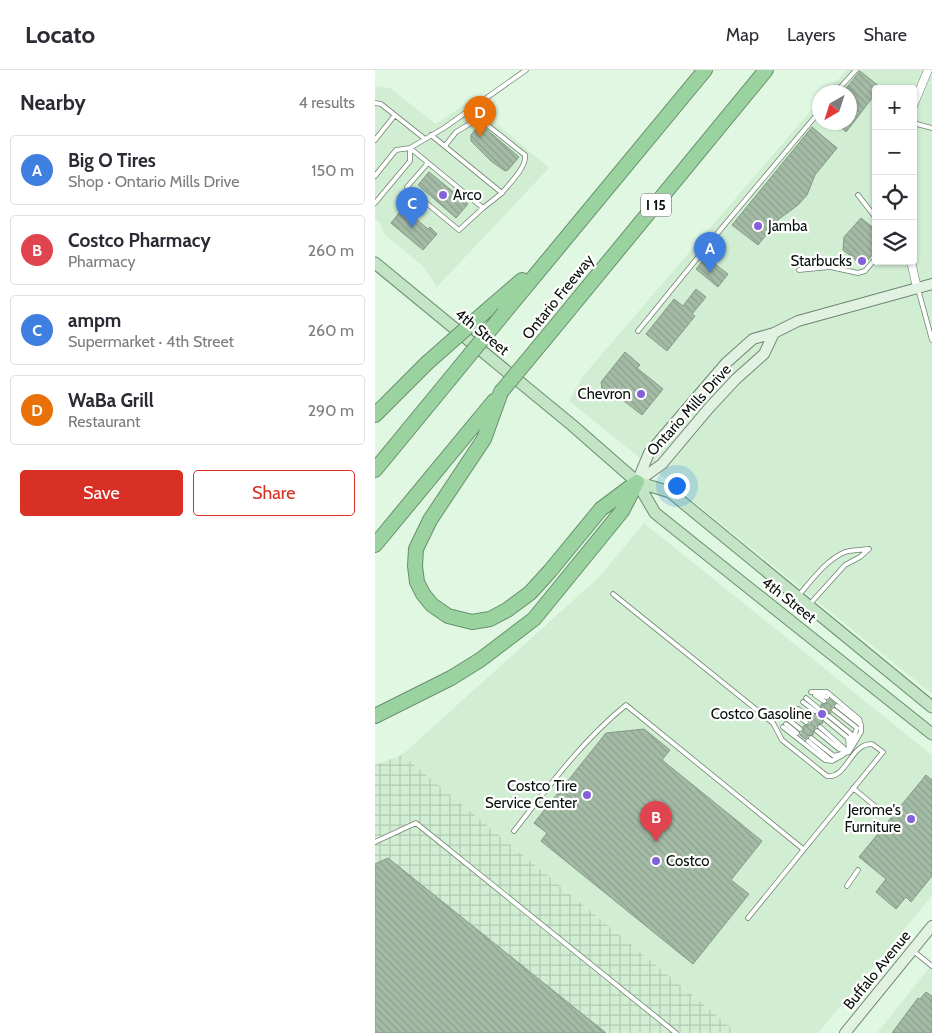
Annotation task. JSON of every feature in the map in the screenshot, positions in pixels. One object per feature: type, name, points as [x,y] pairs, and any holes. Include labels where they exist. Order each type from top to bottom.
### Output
[{"type":"highway","name":"Ontario Freeway","points":[[375,470],[705,70]]},
{"type":"highway","name":"Ontario Freeway","points":[[375,545],[488,415],[501,392],[766,70]]},
{"type":"highway","points":[[375,415],[427,363],[553,253]]},
{"type":"highway","points":[[488,415],[484,439],[430,520],[416,549],[415,566],[417,582],[423,594],[432,605],[449,616],[472,622],[490,619],[507,610],[530,593],[601,509],[637,482]]},
{"type":"highway","points":[[375,716],[451,678],[480,660],[534,619],[622,511],[637,482]]},
{"type":"main road","name":"4th Street","points":[[375,263],[572,425],[637,482],[655,513],[932,734]]},
{"type":"main road","name":"4th Street","points":[[637,482],[670,492],[932,707]]},
{"type":"street","points":[[917,96],[928,70]]},
{"type":"street","points":[[912,265],[917,288]]},
{"type":"street","name":"Ontario Mills Drive","points":[[637,482],[649,453],[726,363],[753,339],[774,333],[798,321],[932,284]]},
{"type":"street","name":"Ontario Mills Drive","points":[[637,482],[662,464],[729,386],[764,354],[774,333]]},
{"type":"street","name":"Buffalo Avenue","points":[[845,1033],[932,926]]},
{"type":"lane","points":[[375,176],[396,150],[410,148],[425,139],[526,70]]},
{"type":"lane","points":[[842,85],[856,70]]},
{"type":"lane","points":[[375,103],[381,104],[425,139]]},
{"type":"lane","points":[[375,140],[395,115]]},
{"type":"lane","points":[[427,163],[407,187],[459,230],[502,193],[520,171],[525,159],[525,155],[481,120],[475,120],[457,132],[445,146]]},
{"type":"lane","points":[[638,331],[721,228],[812,120]]},
{"type":"lane","points":[[917,124],[932,128]]},
{"type":"lane","points":[[431,135],[502,193]]},
{"type":"lane","points":[[410,148],[483,208]]},
{"type":"lane","points":[[375,203],[410,161],[410,148]]},
{"type":"lane","points":[[858,195],[872,213]]},
{"type":"lane","points":[[799,270],[830,266],[858,273],[865,271],[872,263]]},
{"type":"lane","points":[[917,288],[932,340]]},
{"type":"lane","points":[[797,597],[823,567],[834,559],[846,552],[869,549],[860,557],[845,565],[808,606]]},
{"type":"lane","points":[[613,594],[773,723],[782,740],[827,776],[832,777],[837,774],[860,747],[872,744],[883,752],[747,918]]},
{"type":"lane","points":[[799,731],[786,724],[825,760],[832,761],[849,752],[861,732],[859,719],[827,692],[811,692],[825,699]]},
{"type":"lane","points":[[805,700],[817,710]]},
{"type":"lane","points":[[514,830],[567,763],[604,723],[626,705],[803,849]]},
{"type":"lane","points":[[849,752],[857,728],[836,708],[861,724]]},
{"type":"lane","points":[[796,711],[808,720]]},
{"type":"lane","points":[[827,718],[848,738],[849,752]]},
{"type":"lane","points":[[818,729],[839,749],[849,752],[853,756]]},
{"type":"lane","points":[[832,761],[810,740],[834,756],[849,752]]},
{"type":"lane","points":[[853,788],[876,807]]},
{"type":"lane","points":[[375,842],[416,822],[677,1033]]},
{"type":"lane","points":[[847,886],[858,870]]},
{"type":"lane","points":[[912,950],[932,966]]},
{"type":"shaded area","points":[[847,70],[932,70],[932,694],[569,401],[583,376],[812,109],[812,130],[857,130],[857,85],[833,85]]},
{"type":"shaded area","points":[[375,86],[390,88],[436,124],[470,101],[549,168],[437,287],[423,266],[385,235],[380,223],[375,219]]},
{"type":"shaded area","points":[[644,523],[932,755],[932,896],[818,1033],[738,1033],[402,755],[600,576]]},
{"type":"shaded area","points":[[402,755],[738,1033],[375,1033],[375,765]]},
{"type":"shaded area","points":[[932,964],[932,1033],[877,1033]]},
{"type":"building","points":[[860,71],[878,85],[872,85],[872,98],[857,118],[857,85],[849,85]]},
{"type":"building","points":[[480,124],[519,157],[508,170],[505,171],[491,161],[471,141],[471,135]]},
{"type":"building","points":[[812,127],[812,130],[816,130],[837,148],[815,175],[807,195],[798,205],[779,219],[758,245],[732,225]]},
{"type":"building","name":"Arco","points":[[429,172],[468,204],[456,218],[418,185]]},
{"type":"building","points":[[404,207],[428,229],[430,227],[437,234],[423,250],[391,223]]},
{"type":"building","points":[[861,218],[872,227],[872,255],[863,266],[843,250],[844,237]]},
{"type":"building","points":[[706,257],[728,274],[718,287],[696,269]]},
{"type":"building","points":[[696,289],[706,297],[692,314],[695,316],[667,351],[646,334],[674,299],[683,306]]},
{"type":"building","points":[[625,352],[640,365],[637,368],[663,389],[642,415],[615,394],[613,397],[602,388],[601,382]]},
{"type":"building","points":[[830,699],[835,703],[830,709],[831,713],[826,713],[822,719],[823,723],[818,724],[814,729],[813,735],[809,735],[805,739],[800,735],[804,730],[803,726],[809,725],[813,719],[813,714],[817,714],[821,710],[821,704],[826,704]]},
{"type":"building","name":"Costco","points":[[644,729],[670,750],[662,760],[762,841],[731,880],[749,894],[693,964],[541,841],[547,833],[534,823],[606,733]]},
{"type":"building","name":"Jerome's Furniture","points":[[926,775],[932,780],[932,876],[911,902],[906,897],[896,909],[876,892],[886,879],[859,857]]},
{"type":"building","points":[[388,858],[606,1033],[375,1033],[375,864]]},
{"type":"building","points":[[926,992],[932,996],[932,1033],[892,1033],[918,998],[920,999]]},
{"type":"place","name":"WaBa Grill","points":[[480,137]]},
{"type":"place","name":"Arco","points":[[443,195]]},
{"type":"place","name":"Jamba","points":[[758,226]]},
{"type":"place","name":"ampm","points":[[412,228]]},
{"type":"place","name":"Starbucks","points":[[862,261]]},
{"type":"place","name":"Big O Tires","points":[[710,273]]},
{"type":"place","name":"Chevron","points":[[641,394]]},
{"type":"place","name":"Costco Gasoline","points":[[822,714]]},
{"type":"place","name":"Costco Tire Service Center","points":[[587,795]]},
{"type":"place","name":"Jerome's Furniture","points":[[911,819]]},
{"type":"place","name":"Costco Pharmacy","points":[[656,842]]},
{"type":"place","name":"Costco","points":[[656,861]]}]
